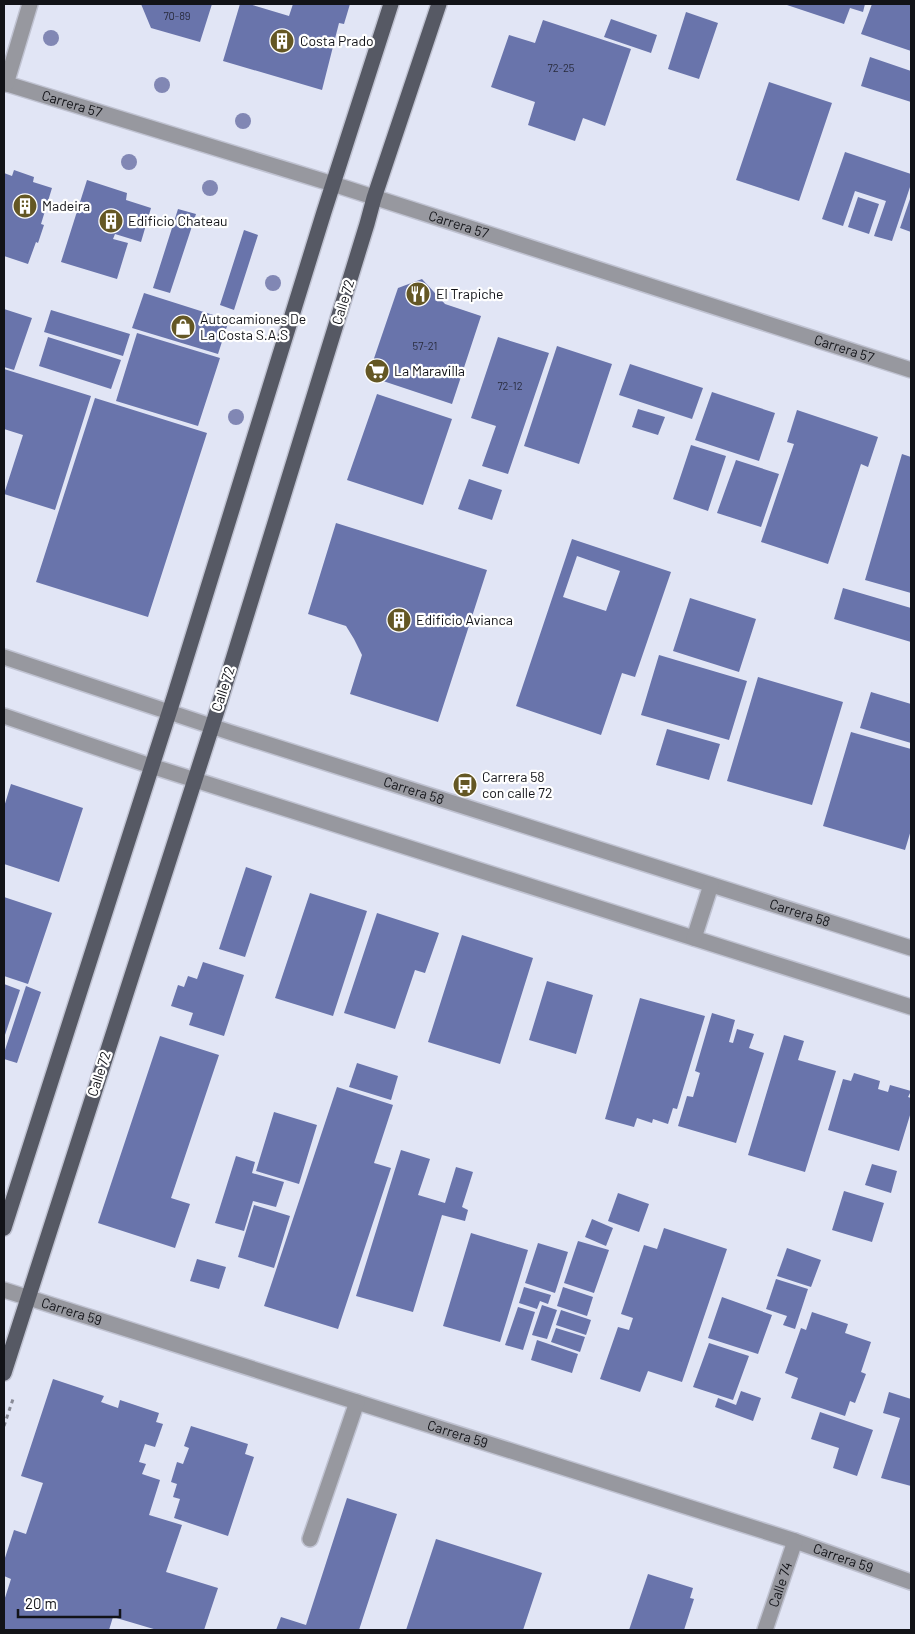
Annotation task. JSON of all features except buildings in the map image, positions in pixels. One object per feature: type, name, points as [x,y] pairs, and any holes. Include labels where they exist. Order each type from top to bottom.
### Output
[{"type":"main road","points":[[4,1228],[169,712],[391,4]]},
{"type":"main road","name":"Calle 72","points":[[4,1373],[211,726],[374,198],[439,4]]},
{"type":"street","points":[[5,83],[30,4]]},
{"type":"street","name":"Carrera 57","points":[[5,83],[333,184],[911,370]]},
{"type":"street","name":"Carrera 58","points":[[4,657],[211,726],[911,948]]},
{"type":"street","points":[[4,716],[151,766],[911,1007]]},
{"type":"street","points":[[694,938],[712,885]]},
{"type":"street","name":"Carrera 59","points":[[4,1290],[795,1541],[911,1582]]},
{"type":"street","points":[[310,1539],[357,1402]]},
{"type":"street","name":"Calle 74","points":[[765,1630],[795,1541]]},
{"type":"place","name":"Costa Prado","points":[[282,41]]},
{"type":"place","name":"Madeira","points":[[25,206]]},
{"type":"place","name":"Edificio Chateau","points":[[111,221]]},
{"type":"place","name":"El Trapiche","points":[[418,294]]},
{"type":"place","name":"Autocamiones De La Costa S.A.S","points":[[183,327]]},
{"type":"place","name":"La Maravilla","points":[[377,371]]},
{"type":"place","name":"Edificio Avianca","points":[[399,620]]},
{"type":"place","name":"Carrera 58 con calle 72","points":[[465,785]]}]
